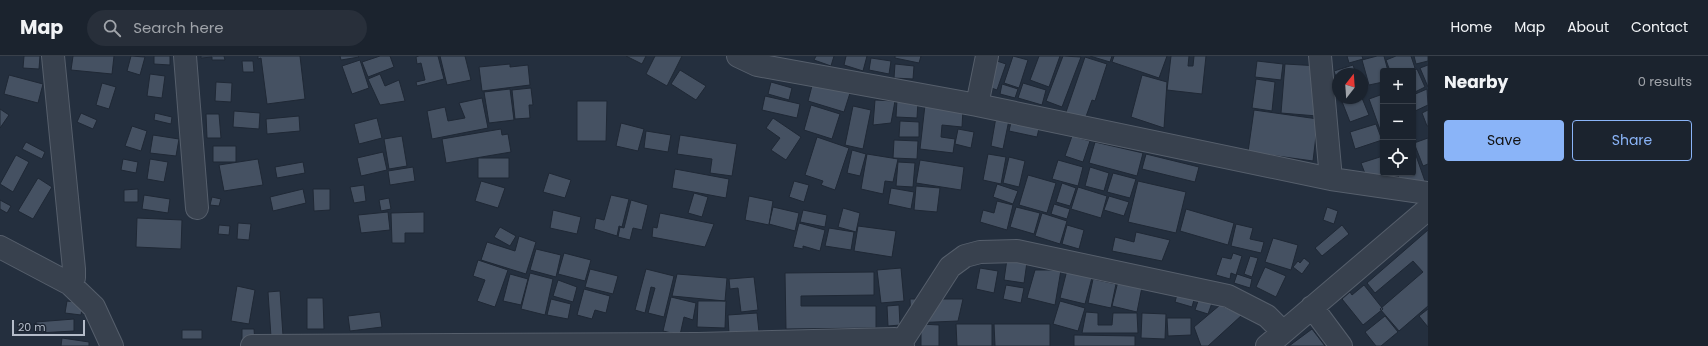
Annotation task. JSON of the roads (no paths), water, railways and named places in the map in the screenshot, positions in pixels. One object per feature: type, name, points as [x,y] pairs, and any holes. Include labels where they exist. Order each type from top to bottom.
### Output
[{"type":"street","points":[[53,56],[74,270],[74,278],[70,284]]},
{"type":"street","points":[[185,56],[197,208]]},
{"type":"street","points":[[977,105],[987,56]]},
{"type":"street","points":[[1320,56],[1331,179]]},
{"type":"street","points":[[748,60],[977,105],[1331,179],[1427,207]]},
{"type":"street","points":[[252,346],[698,345],[895,339],[902,344],[950,267],[965,256],[980,252],[1017,251],[1228,296],[1267,316],[1275,339],[1427,207]]},
{"type":"street","points":[[0,247],[70,284],[94,307],[112,346]]},
{"type":"street","points":[[1312,307],[1342,346]]}]
